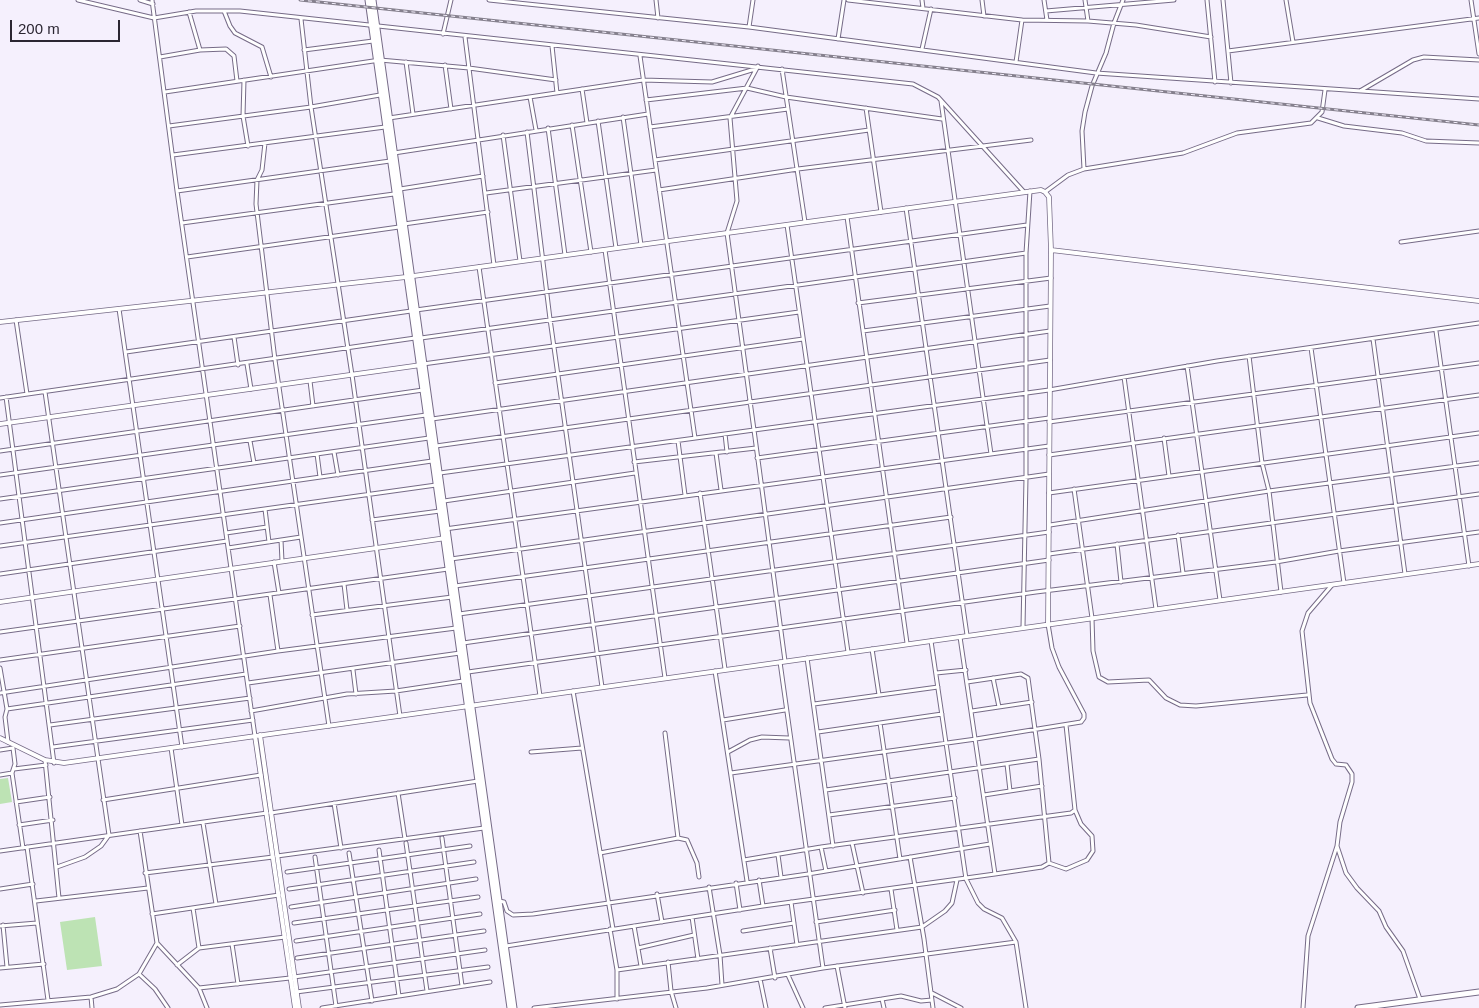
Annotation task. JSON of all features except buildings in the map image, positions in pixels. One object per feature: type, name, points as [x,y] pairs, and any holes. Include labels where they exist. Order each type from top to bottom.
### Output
[{"type":"main road","points":[[368,0],[388,118],[396,192]]},
{"type":"main road","points":[[373,0],[373,41],[378,60],[380,95],[443,501],[448,569],[464,680],[470,706],[510,1008]]},
{"type":"main road","points":[[421,364],[432,461],[445,530]]},
{"type":"main road","points":[[446,538],[452,559],[468,672],[484,828],[506,946],[514,1008]]},
{"type":"main road","points":[[1358,1008],[1479,992]]},
{"type":"street","points":[[78,0],[154,18],[189,12],[224,11],[373,25],[465,37],[913,84],[932,93],[940,100],[1024,192]]},
{"type":"street","points":[[140,0],[152,2],[251,711],[257,736],[284,916],[295,1008]]},
{"type":"street","points":[[443,34],[451,0]]},
{"type":"street","points":[[489,0],[749,27],[1096,73],[1479,99]]},
{"type":"street","points":[[545,6],[546,0]]},
{"type":"street","points":[[656,0],[658,18]]},
{"type":"street","points":[[749,27],[753,0]]},
{"type":"street","points":[[838,39],[844,0]]},
{"type":"street","points":[[848,0],[872,1],[1022,20],[1088,20],[1211,37]]},
{"type":"street","points":[[922,0],[923,8]]},
{"type":"street","points":[[982,0],[984,16]]},
{"type":"street","points":[[1044,0],[1047,20]]},
{"type":"street","points":[[1085,0],[1088,20]]},
{"type":"street","points":[[1084,169],[1083,122],[1096,73],[1106,52],[1123,0]]},
{"type":"street","points":[[1046,11],[1174,0]]},
{"type":"street","points":[[1207,0],[1214,82]]},
{"type":"street","points":[[1223,0],[1231,83]]},
{"type":"street","points":[[1286,0],[1293,42]]},
{"type":"street","points":[[1471,0],[1479,54]]},
{"type":"street","points":[[922,49],[932,9]]},
{"type":"street","points":[[224,11],[230,26],[235,32],[262,48],[271,77]]},
{"type":"street","points":[[189,12],[200,50]]},
{"type":"street","points":[[1228,51],[1479,18]]},
{"type":"street","points":[[301,19],[306,72],[322,171],[342,321],[352,375],[400,716]]},
{"type":"street","points":[[1016,62],[1022,20]]},
{"type":"street","points":[[465,37],[494,265]]},
{"type":"street","points":[[304,50],[373,41]]},
{"type":"street","points":[[552,46],[557,93]]},
{"type":"street","points":[[160,57],[200,50],[223,49],[230,52],[234,58],[237,81]]},
{"type":"street","points":[[640,56],[695,438]]},
{"type":"street","points":[[1360,91],[1413,60],[1424,58],[1479,60]]},
{"type":"street","points":[[165,92],[378,60],[469,68],[556,80]]},
{"type":"street","points":[[406,62],[413,114]]},
{"type":"street","points":[[444,66],[451,109]]},
{"type":"street","points":[[388,118],[643,80],[712,82],[757,68]]},
{"type":"street","points":[[757,68],[730,118],[737,201],[727,233],[785,661]]},
{"type":"street","points":[[782,69],[805,222]]},
{"type":"street","points":[[244,80],[243,116],[248,146]]},
{"type":"street","points":[[646,100],[747,88],[786,97],[942,120]]},
{"type":"street","points":[[582,89],[587,122]]},
{"type":"street","points":[[0,322],[409,276],[954,201],[1030,191],[1046,192],[1068,175],[1084,169],[1183,153],[1227,135],[1311,124],[1322,112],[1325,90]]},
{"type":"street","points":[[169,126],[311,107],[380,95]]},
{"type":"street","points":[[530,97],[536,130]]},
{"type":"street","points":[[940,100],[991,454]]},
{"type":"street","points":[[866,108],[881,212]]},
{"type":"street","points":[[650,128],[788,109]]},
{"type":"street","points":[[393,153],[648,114]]},
{"type":"street","points":[[623,117],[641,245]]},
{"type":"street","points":[[1318,118],[1344,126],[1402,134],[1426,141],[1479,142]]},
{"type":"street","points":[[598,121],[616,248]]},
{"type":"street","points":[[572,125],[591,252]]},
{"type":"street","points":[[173,155],[385,127]]},
{"type":"street","points":[[548,128],[565,255]]},
{"type":"street","points":[[655,160],[869,130]]},
{"type":"street","points":[[528,132],[553,346],[602,687]]},
{"type":"street","points":[[503,135],[520,261]]},
{"type":"street","points":[[659,190],[798,169],[1031,140]]},
{"type":"street","points":[[265,143],[262,170],[257,180],[257,213],[268,292],[271,332],[328,726]]},
{"type":"street","points":[[177,191],[390,161]]},
{"type":"street","points":[[486,193],[656,170]]},
{"type":"street","points":[[182,224],[326,204],[483,176]]},
{"type":"street","points":[[1023,627],[1026,535],[1026,252],[1030,191]]},
{"type":"street","points":[[731,773],[1036,730],[1081,722],[1084,718],[1055,656],[1048,624],[1051,250],[1049,197],[1046,192]]},
{"type":"street","points":[[906,208],[967,635]]},
{"type":"street","points":[[187,257],[488,212]]},
{"type":"street","points":[[846,217],[907,643]]},
{"type":"street","points":[[787,225],[848,652]]},
{"type":"street","points":[[126,352],[1027,225]]},
{"type":"street","points":[[1400,242],[1479,231]]},
{"type":"street","points":[[605,250],[665,678]]},
{"type":"street","points":[[1051,250],[1479,301]]},
{"type":"street","points":[[0,398],[1026,252]]},
{"type":"street","points":[[479,267],[540,696]]},
{"type":"street","points":[[858,303],[1050,278]]},
{"type":"street","points":[[863,331],[1050,306]]},
{"type":"street","points":[[119,309],[182,746]]},
{"type":"street","points":[[0,424],[799,312]]},
{"type":"street","points":[[16,320],[28,394]]},
{"type":"street","points":[[439,473],[1049,390],[1249,356],[1436,331],[1479,323]]},
{"type":"street","points":[[431,419],[1050,331]]},
{"type":"street","points":[[1436,331],[1469,566]]},
{"type":"street","points":[[234,337],[238,365]]},
{"type":"street","points":[[494,383],[803,339]]},
{"type":"street","points":[[1373,339],[1406,574]]},
{"type":"street","points":[[1311,348],[1344,583]]},
{"type":"street","points":[[1249,356],[1262,463],[1269,491],[1271,523],[1281,592]]},
{"type":"street","points":[[435,446],[1050,360]]},
{"type":"street","points":[[757,458],[1026,421],[1128,411],[1479,363]]},
{"type":"street","points":[[247,364],[251,389]]},
{"type":"street","points":[[1186,366],[1220,600]]},
{"type":"street","points":[[1124,377],[1156,609]]},
{"type":"street","points":[[310,381],[313,406]]},
{"type":"street","points":[[0,451],[423,390]]},
{"type":"street","points":[[45,392],[109,835],[102,846],[85,857],[57,867]]},
{"type":"street","points":[[1049,454],[1479,394]]},
{"type":"street","points":[[6,397],[34,597],[54,763]]},
{"type":"street","points":[[0,475],[426,415]]},
{"type":"street","points":[[1049,493],[1479,433]]},
{"type":"street","points":[[725,434],[727,452]]},
{"type":"street","points":[[0,500],[429,438]]},
{"type":"street","points":[[1164,438],[1168,476]]},
{"type":"street","points":[[250,441],[254,463]]},
{"type":"street","points":[[678,441],[685,495]]},
{"type":"street","points":[[445,530],[577,510],[1049,446]]},
{"type":"street","points":[[634,462],[756,448]]},
{"type":"street","points":[[334,452],[338,474]]},
{"type":"street","points":[[716,453],[722,490]]},
{"type":"street","points":[[317,454],[320,477]]},
{"type":"street","points":[[0,523],[432,461]]},
{"type":"street","points":[[1050,525],[1269,491],[1331,484],[1479,462]]},
{"type":"street","points":[[443,501],[636,473]]},
{"type":"street","points":[[452,559],[1049,474]]},
{"type":"street","points":[[0,546],[436,485]]},
{"type":"street","points":[[1074,489],[1092,618],[1096,669],[1099,677],[1108,682],[1148,680],[1166,698],[1180,705],[1196,706],[1308,695]]},
{"type":"street","points":[[700,494],[725,670]]},
{"type":"street","points":[[1049,554],[1479,494]]},
{"type":"street","points":[[265,509],[269,542]]},
{"type":"street","points":[[372,520],[440,511]]},
{"type":"street","points":[[455,586],[950,516]]},
{"type":"street","points":[[226,533],[267,527]]},
{"type":"street","points":[[459,614],[1049,532]]},
{"type":"street","points":[[468,672],[963,602],[1276,562],[1339,551],[1479,532]]},
{"type":"street","points":[[1178,536],[1183,574]]},
{"type":"street","points":[[228,548],[301,537]]},
{"type":"street","points":[[0,602],[446,538]]},
{"type":"street","points":[[281,540],[282,561]]},
{"type":"street","points":[[0,574],[227,541]]},
{"type":"street","points":[[1117,544],[1121,582]]},
{"type":"street","points":[[464,643],[1049,560]]},
{"type":"street","points":[[274,562],[279,593]]},
{"type":"street","points":[[14,769],[46,762],[98,759],[907,643],[1479,564]]},
{"type":"street","points":[[0,632],[448,569]]},
{"type":"street","points":[[344,584],[347,610]]},
{"type":"street","points":[[1303,1008],[1308,936],[1337,846],[1340,822],[1352,782],[1352,774],[1346,765],[1336,764],[1332,759],[1308,695],[1303,624],[1312,607],[1332,585]]},
{"type":"street","points":[[270,594],[278,651]]},
{"type":"street","points":[[312,615],[452,597]]},
{"type":"street","points":[[0,660],[240,626]]},
{"type":"street","points":[[2,693],[244,658],[278,651],[316,648],[456,628]]},
{"type":"street","points":[[960,636],[995,874]]},
{"type":"street","points":[[931,640],[966,878],[978,903],[984,909],[1002,918],[1016,942],[1026,1008]]},
{"type":"street","points":[[872,648],[879,695]]},
{"type":"street","points":[[248,683],[353,670],[460,653]]},
{"type":"street","points":[[807,658],[833,846]]},
{"type":"street","points":[[780,662],[808,874],[823,968]]},
{"type":"street","points":[[0,668],[2,693],[8,709],[5,717],[8,742]]},
{"type":"street","points":[[353,670],[356,694]]},
{"type":"street","points":[[936,673],[966,670]]},
{"type":"street","points":[[715,671],[747,881]]},
{"type":"street","points":[[8,709],[246,674]]},
{"type":"street","points":[[967,682],[1026,675],[1036,730],[1049,863]]},
{"type":"street","points":[[993,678],[999,707]]},
{"type":"street","points":[[251,711],[356,694],[396,691],[464,680]]},
{"type":"street","points":[[814,704],[938,687]]},
{"type":"street","points":[[573,691],[612,929],[617,970],[617,999]]},
{"type":"street","points":[[50,725],[250,698]]},
{"type":"street","points":[[972,711],[1032,702]]},
{"type":"street","points":[[722,720],[785,710]]},
{"type":"street","points":[[818,732],[942,714]]},
{"type":"street","points":[[53,747],[253,720]]},
{"type":"street","points":[[880,723],[900,858]]},
{"type":"street","points":[[506,946],[763,906],[957,880],[1042,867],[1049,863],[1066,869],[1087,860],[1093,851],[1092,836],[1081,824],[1074,810],[1066,725]]},
{"type":"street","points":[[665,733],[678,838]]},
{"type":"street","points":[[257,736],[261,775],[269,813]]},
{"type":"street","points":[[728,752],[750,740],[762,737],[789,738]]},
{"type":"street","points":[[0,738],[46,762]]},
{"type":"street","points":[[0,750],[18,747]]},
{"type":"street","points":[[13,748],[14,769],[12,773],[19,825],[36,901],[37,923],[48,1000]]},
{"type":"street","points":[[170,748],[182,825]]},
{"type":"street","points":[[531,752],[582,748]]},
{"type":"street","points":[[826,790],[1039,759]]},
{"type":"street","points":[[46,762],[59,898]]},
{"type":"street","points":[[1007,764],[1010,791]]},
{"type":"street","points":[[0,775],[12,773]]},
{"type":"street","points":[[103,800],[261,775]]},
{"type":"street","points":[[0,850],[203,823],[478,781]]},
{"type":"street","points":[[984,795],[1042,786]]},
{"type":"street","points":[[398,793],[405,839]]},
{"type":"street","points":[[16,802],[50,797]]},
{"type":"street","points":[[829,816],[955,798]]},
{"type":"street","points":[[334,803],[341,848]]},
{"type":"street","points":[[744,860],[897,836],[1072,813],[1074,810]]},
{"type":"street","points":[[19,825],[53,820]]},
{"type":"street","points":[[203,823],[216,904]]},
{"type":"street","points":[[145,873],[484,828]]},
{"type":"street","points":[[140,831],[156,943],[198,988],[207,1008]]},
{"type":"street","points":[[442,838],[462,986]]},
{"type":"street","points":[[600,853],[678,838],[687,840],[692,847],[699,877]]},
{"type":"street","points":[[852,843],[863,893]]},
{"type":"street","points":[[406,844],[428,991]]},
{"type":"street","points":[[497,902],[504,902],[507,911],[513,915],[608,903],[781,876],[808,874],[990,844]]},
{"type":"street","points":[[287,872],[470,846]]},
{"type":"street","points":[[1337,846],[1346,873],[1379,911],[1386,927],[1403,952],[1420,999]]},
{"type":"street","points":[[821,847],[826,871]]},
{"type":"street","points":[[379,850],[399,996]]},
{"type":"street","points":[[350,853],[372,1001]]},
{"type":"street","points":[[778,854],[781,876]]},
{"type":"street","points":[[275,857],[279,895],[284,916],[285,937],[299,1008]]},
{"type":"street","points":[[315,857],[336,1006]]},
{"type":"street","points":[[910,857],[933,1008]]},
{"type":"street","points":[[289,888],[474,862]]},
{"type":"street","points":[[291,907],[476,879]]},
{"type":"street","points":[[759,880],[763,906]]},
{"type":"street","points":[[617,970],[922,927],[945,911],[952,903],[957,880]]},
{"type":"street","points":[[736,883],[740,910]]},
{"type":"street","points":[[0,889],[33,884]]},
{"type":"street","points":[[709,887],[720,955],[722,985]]},
{"type":"street","points":[[36,901],[148,888]]},
{"type":"street","points":[[891,889],[897,930]]},
{"type":"street","points":[[657,894],[662,922]]},
{"type":"street","points":[[152,914],[279,895]]},
{"type":"street","points":[[294,924],[478,897]]},
{"type":"street","points":[[791,902],[797,944]]},
{"type":"street","points":[[193,908],[199,948]]},
{"type":"street","points":[[816,922],[895,910]]},
{"type":"street","points":[[296,941],[480,914]]},
{"type":"street","points":[[692,917],[698,959]]},
{"type":"street","points":[[7,967],[2,925],[37,923]]},
{"type":"street","points":[[743,931],[794,923]]},
{"type":"street","points":[[634,926],[641,966]]},
{"type":"street","points":[[297,958],[484,931]]},
{"type":"street","points":[[638,948],[694,935]]},
{"type":"street","points":[[177,965],[199,948],[285,937]]},
{"type":"street","points":[[534,1008],[775,978],[823,968],[1016,942]]},
{"type":"street","points":[[0,1005],[91,997],[117,989],[139,974],[156,943]]},
{"type":"street","points":[[232,944],[238,984]]},
{"type":"street","points":[[770,948],[775,978]]},
{"type":"street","points":[[198,988],[485,950]]},
{"type":"street","points":[[668,962],[671,991],[676,1008]]},
{"type":"street","points":[[0,968],[44,964]]},
{"type":"street","points":[[296,992],[488,966]]},
{"type":"street","points":[[837,966],[845,1006]]},
{"type":"street","points":[[139,974],[155,989],[168,1008]]},
{"type":"street","points":[[788,975],[803,1008]]},
{"type":"street","points":[[760,979],[766,1008]]},
{"type":"street","points":[[322,1008],[490,982]]},
{"type":"street","points":[[932,993],[961,1008]]},
{"type":"street","points":[[825,1008],[904,996],[921,1001],[932,1000]]},
{"type":"street","points":[[91,997],[92,1008]]},
{"type":"street","points":[[882,999],[884,1008]]},
{"type":"street","points":[[26,1003],[27,1008]]},
{"type":"green space","points":[[8,778],[12,802],[0,804],[0,779]]},
{"type":"green space","points":[[95,917],[102,966],[67,970],[60,922]]},
{"type":"railway","points":[[300,0],[1479,125]]}]
